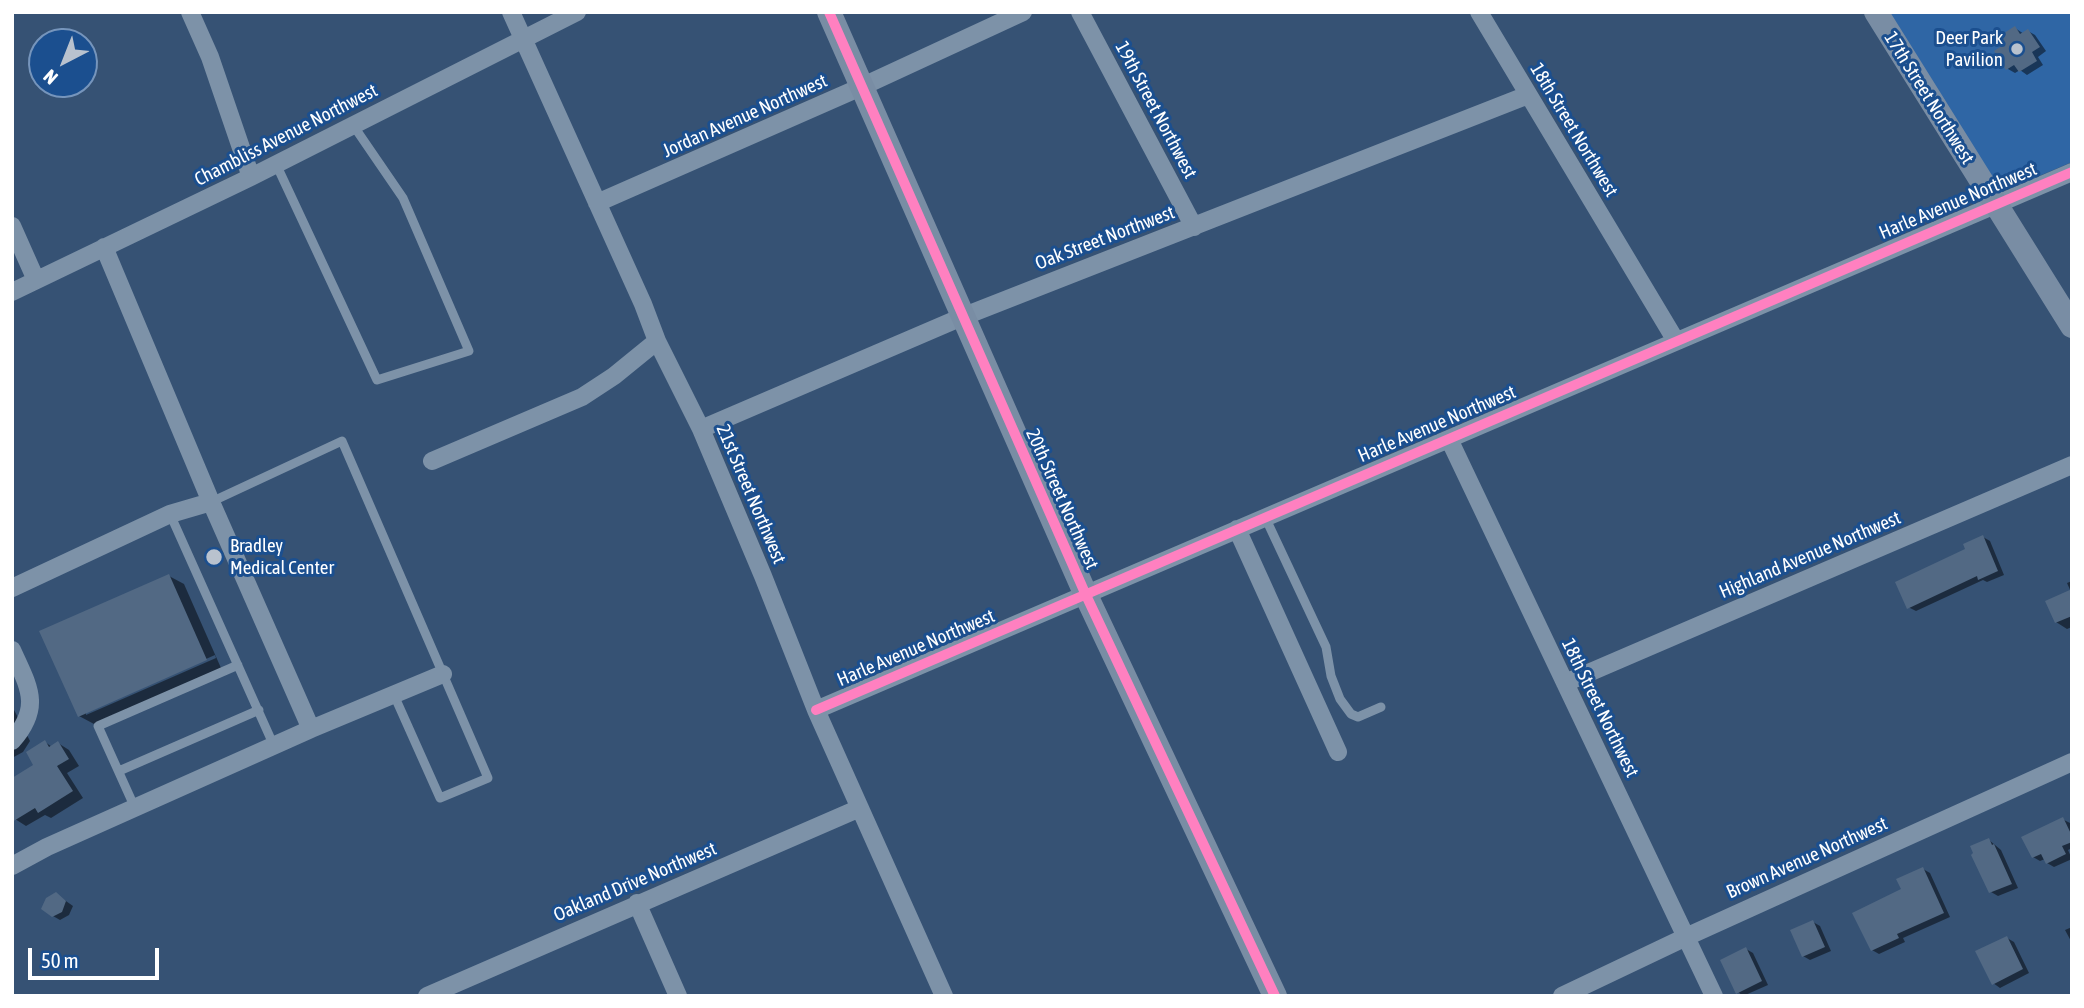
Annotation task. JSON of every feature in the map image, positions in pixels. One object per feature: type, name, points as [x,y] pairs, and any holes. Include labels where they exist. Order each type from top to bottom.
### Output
[{"type":"street","points":[[190,12],[210,57],[251,177]]},
{"type":"street","name":"21st Street Northwest","points":[[511,12],[643,304],[657,341],[701,429],[816,710],[944,996]]},
{"type":"street","name":"Chambliss Avenue Northwest","points":[[12,292],[251,177],[577,12]]},
{"type":"street","name":"20th Street Northwest","points":[[829,12],[1085,593],[1192,825],[1275,996]]},
{"type":"street","name":"Jordan Avenue Northwest","points":[[597,203],[861,88],[1023,12]]},
{"type":"street","name":"19th Street Northwest","points":[[1080,12],[1194,227]]},
{"type":"street","name":"18th Street Northwest","points":[[1479,12],[1676,341]]},
{"type":"street","name":"17th Street Northwest","points":[[1876,12],[2072,326]]},
{"type":"street","name":"Oak Street Northwest","points":[[701,429],[962,317],[1528,94]]},
{"type":"street","name":"Harle Avenue Northwest","points":[[816,710],[2072,172]]},
{"type":"street","points":[[12,226],[36,280]]},
{"type":"street","points":[[104,247],[211,502],[311,729]]},
{"type":"street","points":[[432,461],[582,397],[614,376],[657,341]]},
{"type":"street","name":"18th Street Northwest","points":[[1448,439],[1714,996]]},
{"type":"street","name":"Highland Avenue Northwest","points":[[1564,684],[2072,465]]},
{"type":"street","points":[[12,588],[170,514],[211,502]]},
{"type":"street","points":[[1237,529],[1338,752]]},
{"type":"street","points":[[12,650],[31,693],[28,714],[20,732],[12,741]]},
{"type":"street","points":[[12,866],[135,807],[443,674]]},
{"type":"street","name":"Brown Avenue Northwest","points":[[1562,996],[2072,762]]},
{"type":"street","name":"Oakland Drive Northwest","points":[[427,996],[860,808]]},
{"type":"street","points":[[638,903],[678,996]]},
{"type":"lane","points":[[276,164],[377,380],[468,351],[403,198],[353,125]]},
{"type":"lane","points":[[211,502],[342,440],[488,778],[440,799],[394,695]]},
{"type":"lane","points":[[170,514],[274,746]]},
{"type":"lane","points":[[1265,517],[1326,648],[1331,676],[1340,699],[1351,714],[1358,717],[1381,707]]},
{"type":"lane","points":[[135,807],[98,726],[238,665]]},
{"type":"lane","points":[[119,771],[260,710]]},
{"type":"shaded area","points":[[1887,12],[2072,12],[2072,162],[2011,188],[1998,187]]},
{"type":"building","name":"Deer Park Pavilion","points":[[2015,26],[2020,34],[2028,29],[2040,47],[2032,52],[2037,61],[2019,72],[2014,65],[2006,70],[1994,51],[2003,45],[1998,37]]},
{"type":"building","points":[[1983,535],[1998,571],[1978,580],[1977,576],[1907,609],[1895,582],[1965,549],[1963,544]]},
{"type":"building","points":[[169,574],[207,660],[78,717],[39,631]]},
{"type":"building","points":[[2072,589],[2072,616],[2055,623],[2045,601]]},
{"type":"building","points":[[45,740],[49,747],[58,741],[69,759],[57,766],[73,791],[38,813],[35,808],[12,822],[12,778],[33,765],[26,752]]},
{"type":"building","points":[[2063,817],[2072,836],[2072,842],[2062,846],[2066,854],[2046,864],[2041,854],[2032,858],[2021,837]]},
{"type":"building","points":[[1989,838],[2012,884],[1989,893],[1971,855],[1973,853],[1970,846]]},
{"type":"building","points":[[1923,867],[1944,913],[1897,934],[1899,938],[1871,951],[1852,913],[1901,889],[1896,879]]},
{"type":"building","points":[[56,892],[66,901],[62,912],[52,917],[41,909],[46,898]]},
{"type":"building","points":[[1813,920],[1825,947],[1802,957],[1790,930]]},
{"type":"building","points":[[2007,936],[2023,969],[1992,985],[1975,951]]},
{"type":"building","points":[[1746,947],[1762,981],[1736,994],[1720,960]]},
{"type":"cycle path","points":[[829,12],[1085,593],[1275,996]]},
{"type":"cycle path","points":[[816,710],[2072,172]]},
{"type":"place","name":"Deer Park Pavilion","points":[[2017,49]]},
{"type":"place","name":"Bradley Medical Center","points":[[214,557]]}]
